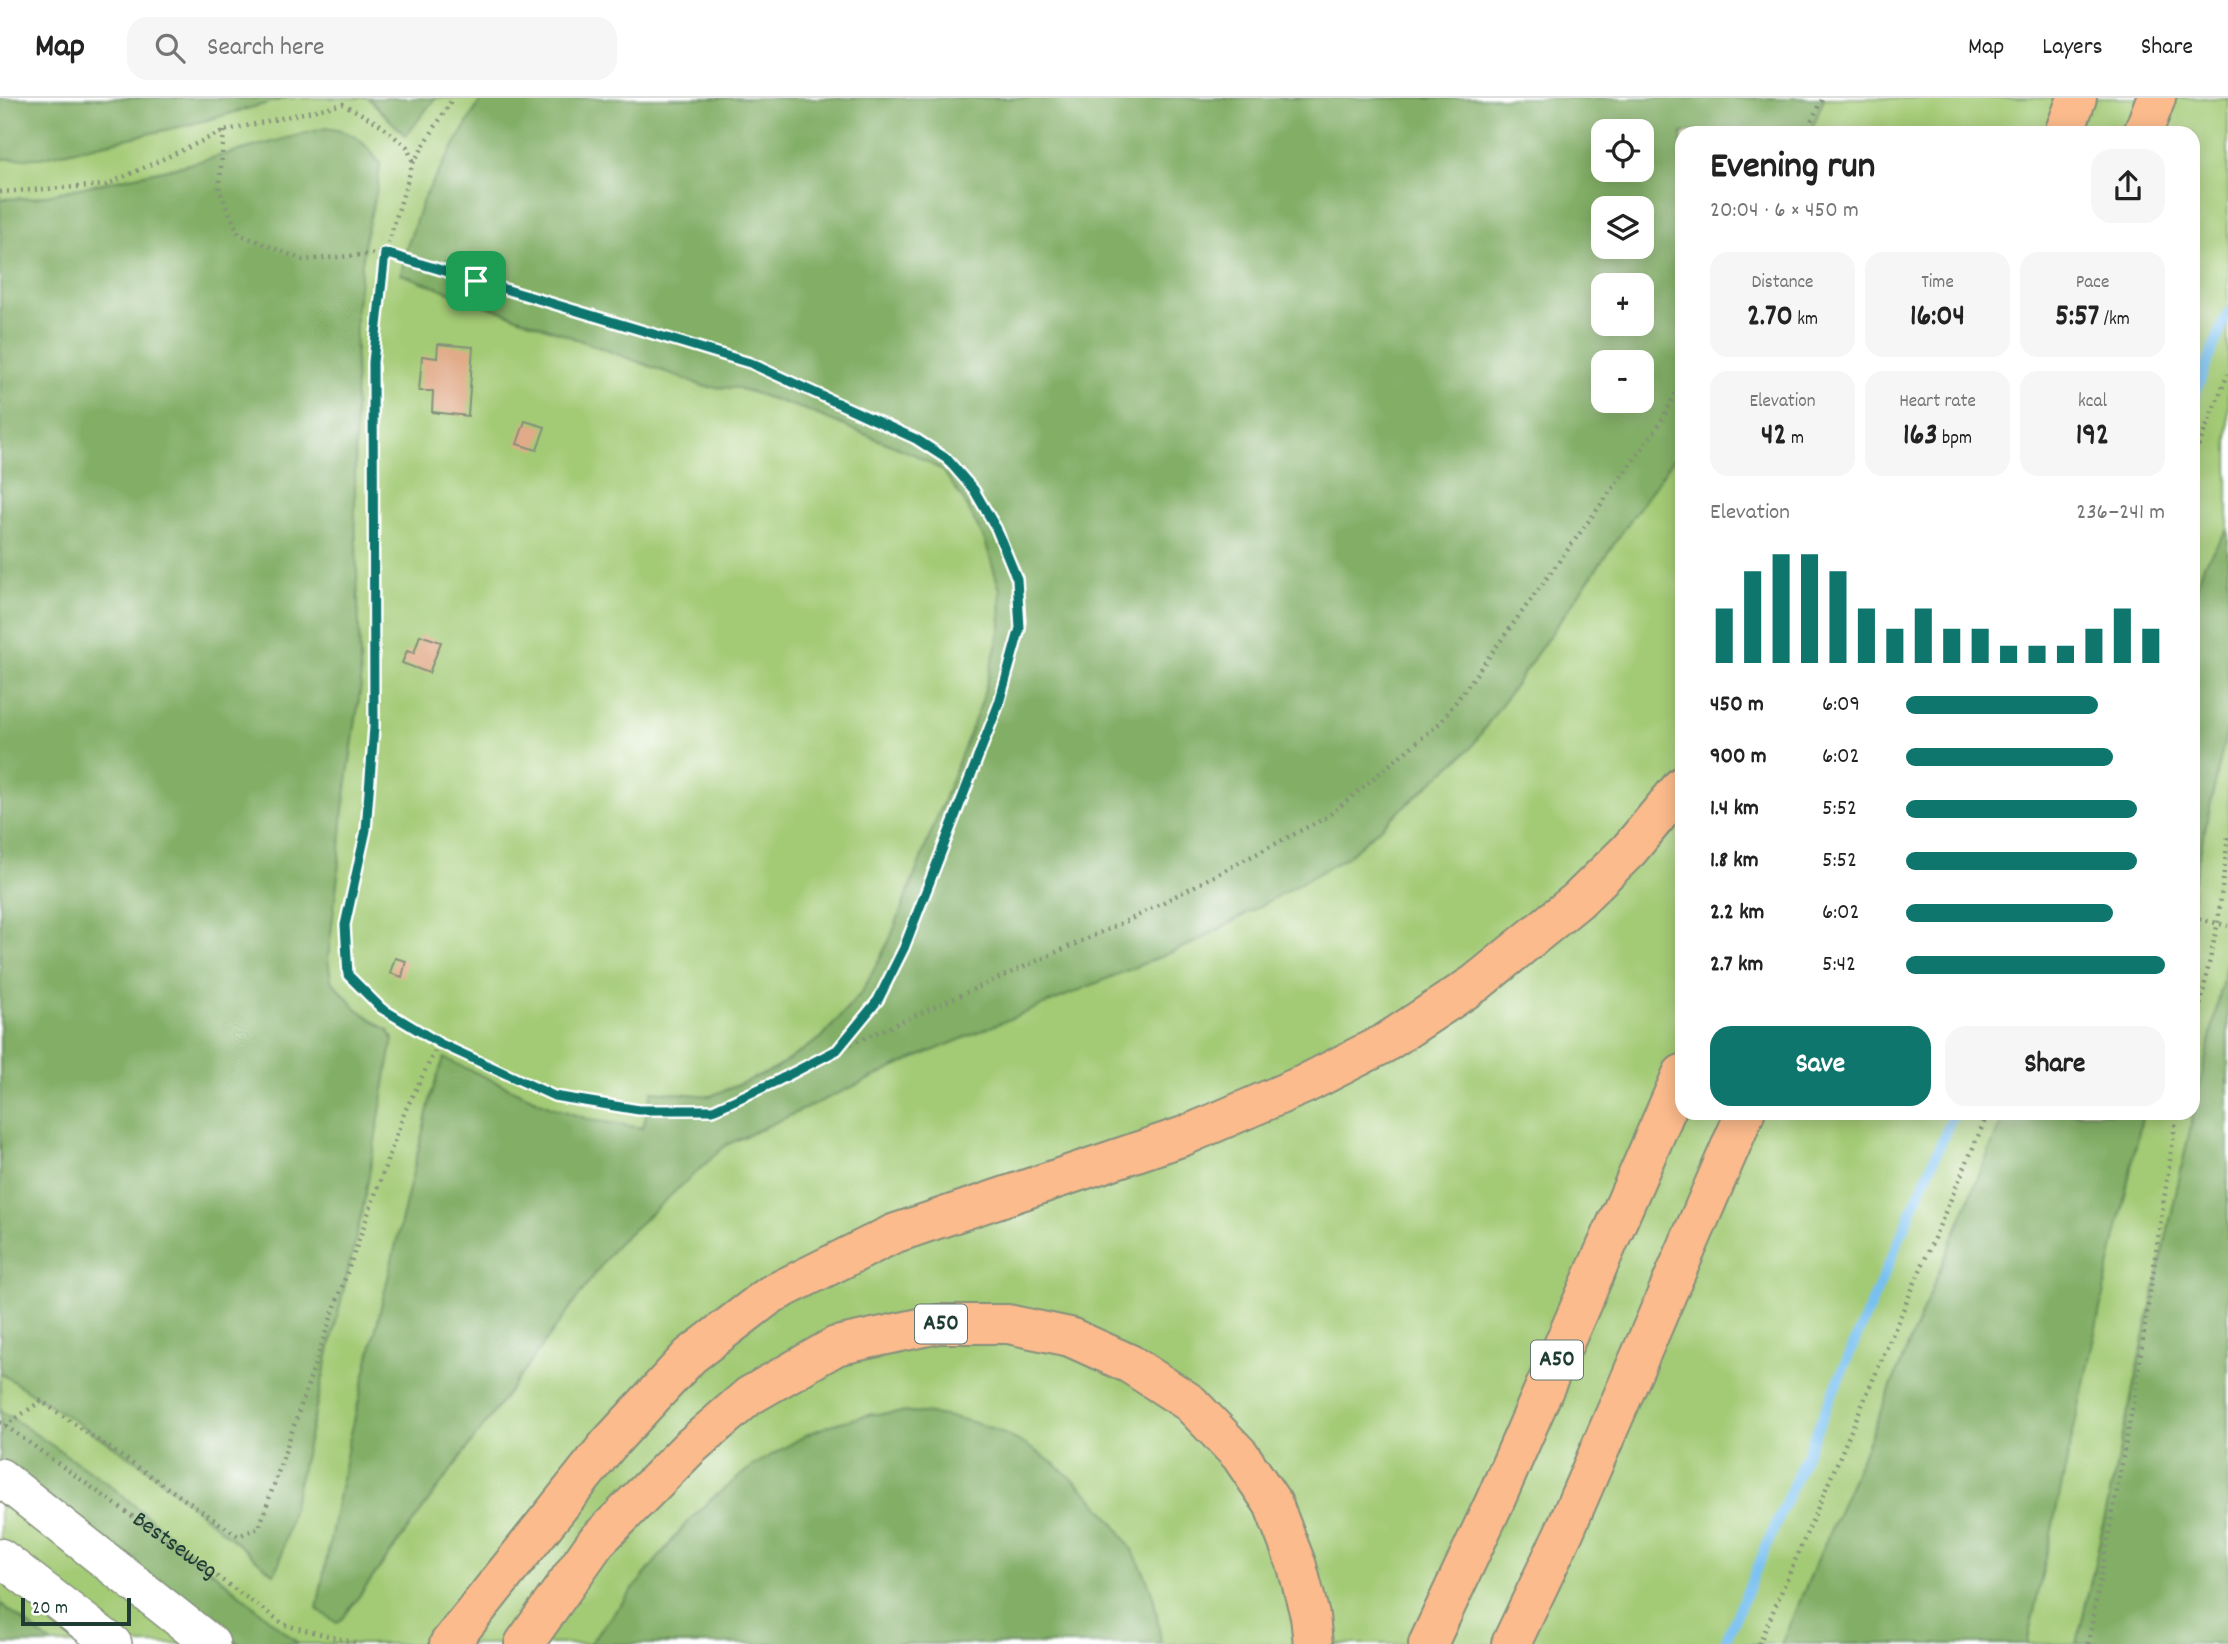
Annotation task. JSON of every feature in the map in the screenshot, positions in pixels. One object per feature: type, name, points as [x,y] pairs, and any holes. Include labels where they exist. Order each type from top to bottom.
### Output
[{"type":"highway","points":[[2146,126],[2156,98]]},
{"type":"highway","points":[[449,1644],[608,1445],[690,1356],[770,1295],[893,1234],[1184,1136],[1305,1084],[1385,1043],[1476,983],[1578,900],[1629,850],[1675,794]]},
{"type":"highway","name":"A50","points":[[1428,1644],[1495,1502],[1675,1089]]},
{"type":"highway","points":[[1511,1644],[1565,1530],[1742,1120]]},
{"type":"highway","name":"A50","points":[[524,1644],[596,1542],[689,1448],[749,1396],[836,1346],[938,1324],[1008,1324],[1070,1338],[1130,1364],[1190,1403],[1240,1455],[1273,1504],[1297,1566],[1310,1616],[1313,1644]]},
{"type":"street","name":"Bestseweg","points":[[0,1477],[211,1644]]},
{"type":"street","points":[[0,1557],[113,1644]]},
{"type":"path","points":[[337,98],[378,123],[407,147],[413,163]]},
{"type":"path","points":[[453,98],[413,163],[385,253],[373,362],[374,727],[366,830],[345,925],[348,975],[381,1008],[439,1043],[554,1096],[639,1110],[713,1110],[837,1050],[1133,918],[1327,817],[1441,722],[1660,424],[1675,395]]},
{"type":"path","points":[[1809,126],[1823,98]]},
{"type":"path","points":[[0,192],[106,186],[224,131],[343,104]]},
{"type":"path","points":[[224,131],[219,190],[239,234],[303,260],[385,253],[750,363],[916,439],[947,459],[974,490],[996,528],[1017,579],[1020,628],[999,703],[904,948],[878,1000],[837,1050]]},
{"type":"path","points":[[2200,442],[2228,374]]},
{"type":"path","points":[[2200,1007],[2218,922],[2228,838]]},
{"type":"path","points":[[2200,918],[2228,926]]},
{"type":"path","points":[[2,1424],[41,1401],[238,1536],[259,1528],[405,1111],[439,1043]]},
{"type":"path","points":[[1759,1644],[1985,1120]]},
{"type":"path","points":[[2088,1644],[2134,1399],[2176,1120]]},
{"type":"path","name":"Bestseweg","points":[[2,1424],[285,1625],[360,1644]]},
{"type":"green space","points":[[0,98],[2228,98],[2228,1644],[0,1644]]},
{"type":"green space","points":[[0,98],[287,98],[192,124],[40,158],[4,159],[0,158]]},
{"type":"green space","points":[[368,98],[435,98],[406,136]]},
{"type":"green space","points":[[482,98],[1824,98],[1813,126],[1675,126],[1675,457],[1470,749],[1347,857],[1196,942],[913,1059],[726,1145],[617,1244],[337,1623],[317,1609],[348,1446],[432,1092],[444,1058],[549,1106],[591,1120],[643,1128],[652,1091],[711,1096],[773,1070],[821,1038],[862,992],[890,939],[982,701],[1001,628],[1000,590],[985,541],[964,501],[943,471],[913,454],[806,410],[738,388],[706,387],[401,274],[424,197]]},
{"type":"green space","points":[[326,128],[358,139],[380,164],[365,238],[356,313],[355,514],[361,685],[343,810],[328,959],[331,980],[357,1009],[389,1031],[393,1039],[364,1203],[280,1561],[274,1574],[143,1465],[0,1373],[0,199],[33,198],[177,167]]},
{"type":"green space","points":[[2226,531],[2228,725],[2200,852],[2200,577],[2204,564]]},
{"type":"green space","points":[[2228,956],[2228,1644],[2077,1644],[2192,1120],[2200,1120],[2200,1084]]},
{"type":"green space","points":[[2002,1120],[2141,1120],[2027,1644],[1781,1644]]},
{"type":"green space","points":[[0,1410],[106,1482],[299,1644],[240,1644],[210,1628],[0,1462]]},
{"type":"green space","points":[[914,1412],[956,1418],[986,1427],[1016,1440],[1071,1478],[1116,1526],[1134,1554],[1153,1597],[1161,1644],[589,1644],[684,1526],[708,1502],[751,1467],[808,1434],[833,1424],[872,1414]]},
{"type":"green space","points":[[0,1603],[52,1644],[0,1644]]},
{"type":"building","points":[[438,344],[473,347],[468,416],[432,412],[433,391],[419,391],[422,356],[437,358]]},
{"type":"building","points":[[525,421],[545,427],[537,450],[517,444]]},
{"type":"building","points":[[420,635],[441,642],[429,673],[402,663],[407,651],[414,653]]},
{"type":"building","points":[[395,958],[406,961],[402,977],[390,973]]},
{"type":"waterway","points":[[2200,381],[2228,312]]},
{"type":"waterway","points":[[1724,1644],[1951,1120]]},
{"type":"route","points":[[385,253],[476,281],[750,363],[916,439],[947,459],[974,490],[996,528],[1017,579],[1020,628],[999,703],[904,948],[878,1000],[837,1050],[713,1110],[639,1110],[554,1096],[439,1043],[381,1008],[348,975],[345,925],[366,830],[374,727],[373,362],[385,253]]}]
